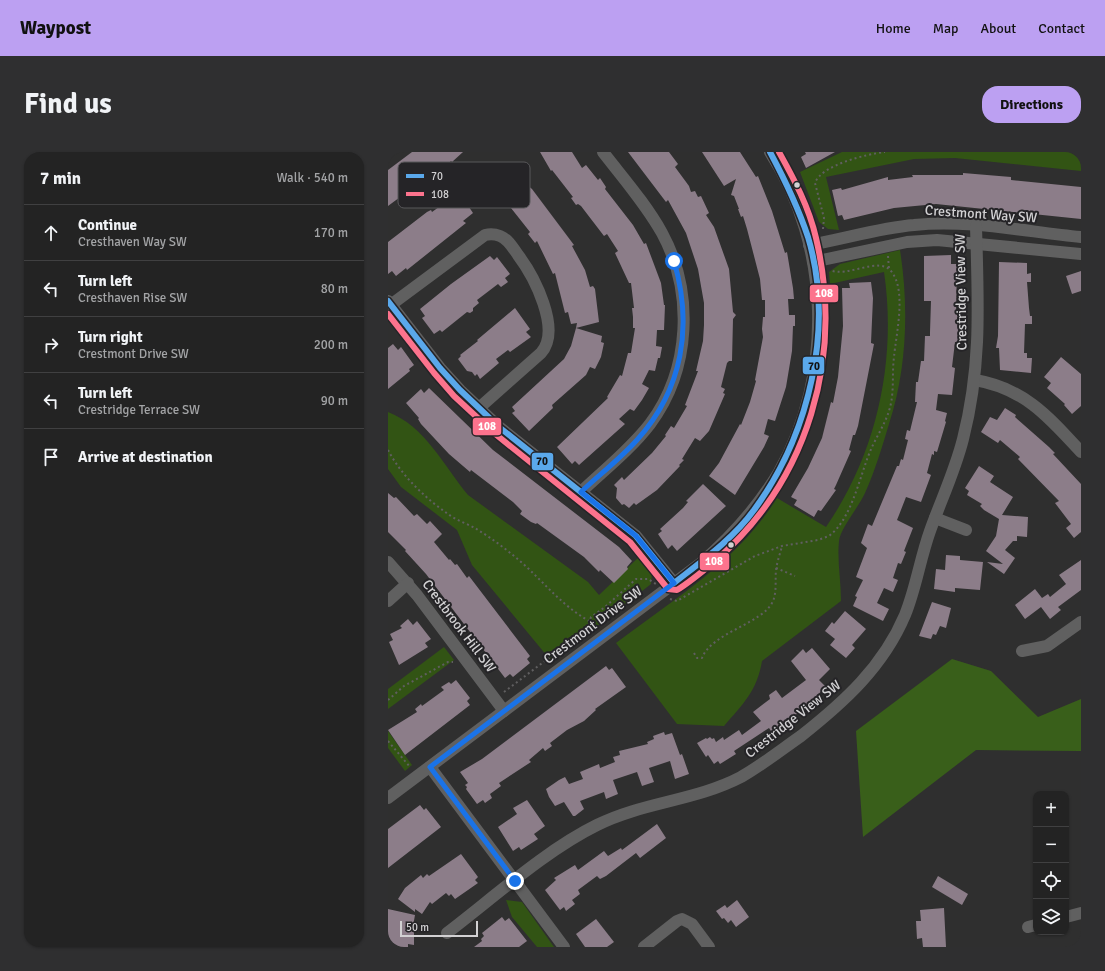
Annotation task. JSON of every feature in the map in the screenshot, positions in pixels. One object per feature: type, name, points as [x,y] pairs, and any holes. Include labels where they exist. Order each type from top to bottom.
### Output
[{"type":"street","points":[[581,492],[636,441],[658,413],[669,392],[679,364],[684,323],[681,284],[668,244],[649,213],[603,152]]},
{"type":"street","name":"Crestmont Drive SW","points":[[388,798],[701,563],[739,527],[767,490],[791,448],[808,398],[817,349],[818,304],[810,246],[793,197],[770,152]]},
{"type":"street","name":"Crestmont Way SW","points":[[810,246],[907,225],[947,223],[1081,237]]},
{"type":"street","name":"Crestridge View SW","points":[[447,933],[555,850],[598,825],[647,806],[699,794],[741,777],[776,755],[846,700],[877,665],[904,617],[914,590],[924,550],[963,441],[975,380],[979,306],[976,226]]},
{"type":"street","points":[[479,408],[541,354],[547,345],[548,338],[547,321],[538,288],[528,269],[509,242],[499,236],[490,234],[484,236],[389,304],[440,368],[479,408],[499,427],[636,536],[674,583]]},
{"type":"street","name":"Crestmont Way SW","points":[[813,262],[907,242],[944,240],[976,242],[1081,254]]},
{"type":"street","points":[[975,380],[1002,387],[1025,398],[1048,416],[1081,452]]},
{"type":"street","points":[[935,518],[966,530]]},
{"type":"street","name":"Crestbrook Hill SW","points":[[388,562],[408,584],[504,711]]},
{"type":"street","points":[[388,601],[408,584]]},
{"type":"street","points":[[1022,651],[1047,646],[1081,622]]},
{"type":"street","points":[[430,767],[564,947]]},
{"type":"street","points":[[1069,916],[1081,913]]},
{"type":"street","points":[[644,947],[677,921],[682,919],[692,924],[709,947]]},
{"type":"path","points":[[823,229],[824,218],[815,183],[817,178],[834,166],[885,152]]},
{"type":"path","points":[[495,698],[587,629],[589,621],[636,579],[654,582],[671,600],[677,601],[755,556],[782,546],[818,540],[829,536],[836,531],[852,502],[872,448],[886,420],[891,402],[899,302],[896,279],[891,270],[886,267],[865,267],[844,273],[830,270]]},
{"type":"path","points":[[388,450],[408,480],[423,493],[448,514],[477,529],[510,553],[569,608],[589,621]]},
{"type":"path","points":[[694,653],[697,658],[702,658],[704,653],[722,638],[766,610],[773,601],[776,568],[782,546]]},
{"type":"path","points":[[776,568],[795,576]]},
{"type":"path","points":[[388,700],[404,686],[448,662],[453,662],[458,668]]},
{"type":"path","points":[[388,741],[410,768]]},
{"type":"green space","points":[[842,152],[1081,152],[1081,171],[955,158],[914,159],[826,177],[839,230],[828,229],[819,222],[800,172]]},
{"type":"green space","points":[[900,250],[905,294],[905,338],[900,382],[889,424],[872,476],[865,493],[840,536],[838,556],[841,601],[762,661],[760,672],[753,689],[743,704],[724,726],[677,724],[616,643],[704,578],[724,560],[744,541],[761,521],[777,498],[826,527],[844,498],[870,437],[879,405],[885,372],[888,339],[884,272],[830,284],[829,272],[840,264]]},
{"type":"green space","points":[[388,412],[401,418],[423,437],[468,495],[588,582],[599,595],[639,557],[652,572],[651,584],[552,662],[472,565],[457,530],[401,487],[388,469]]},
{"type":"green space","points":[[444,647],[454,660],[388,709],[388,689]]},
{"type":"green space","points":[[952,659],[991,671],[1038,717],[1081,699],[1081,751],[976,750],[863,837],[856,731]]},
{"type":"green space","points":[[388,731],[412,765],[405,771],[388,748]]},
{"type":"green space","points":[[506,900],[522,902],[554,947],[537,947],[512,917]]},
{"type":"building","points":[[412,152],[463,152],[452,162],[399,162]]},
{"type":"building","points":[[540,152],[572,152],[582,168],[586,165],[598,180],[600,178],[606,187],[605,189],[633,225],[644,244],[646,243],[661,283],[665,305],[664,330],[657,330],[656,346],[662,347],[660,358],[658,358],[655,371],[649,370],[642,384],[649,388],[634,411],[630,409],[619,419],[625,424],[579,465],[575,461],[572,464],[557,447],[608,398],[607,397],[620,375],[622,376],[628,353],[631,353],[635,328],[633,328],[632,308],[634,308],[631,283],[629,283],[615,253],[618,251],[607,234],[604,236],[581,206],[578,204],[576,205],[571,198],[573,197],[552,170],[551,171]]},
{"type":"building","points":[[628,152],[669,152],[678,164],[675,167],[689,186],[691,192],[695,191],[698,197],[701,196],[709,213],[706,215],[714,227],[729,269],[733,312],[736,315],[733,319],[732,361],[727,363],[721,387],[725,389],[723,393],[725,394],[709,431],[700,441],[695,438],[682,459],[684,460],[679,465],[680,466],[657,490],[636,505],[634,503],[629,508],[624,504],[622,505],[616,498],[617,488],[614,485],[622,477],[624,480],[652,453],[666,436],[665,435],[671,426],[674,428],[687,406],[685,405],[698,371],[696,371],[703,341],[704,303],[698,269],[686,233],[668,200],[666,202]]},
{"type":"building","points":[[702,152],[740,152],[756,177],[758,176],[772,211],[785,253],[787,252],[793,288],[794,299],[788,299],[789,315],[795,315],[795,326],[793,326],[792,351],[786,387],[775,421],[768,419],[764,434],[769,436],[764,447],[735,495],[709,476],[719,463],[740,424],[741,425],[750,402],[756,381],[763,337],[762,329],[763,317],[765,317],[765,300],[762,300],[760,279],[743,216],[741,217],[734,196],[731,195],[736,179],[724,186]]},
{"type":"building","points":[[805,152],[835,152],[806,168],[801,157],[806,154]]},
{"type":"building","points":[[398,162],[398,199],[388,206],[388,170]]},
{"type":"building","points":[[963,173],[1011,177],[1011,180],[1081,187],[1081,219],[936,204],[894,208],[844,220],[842,215],[838,216],[832,190],[841,188],[842,190],[888,177],[888,180],[913,177],[912,175],[963,175]]},
{"type":"building","points":[[530,187],[574,245],[572,246],[585,270],[590,287],[593,286],[595,289],[599,322],[576,328],[577,323],[571,324],[568,312],[565,313],[555,273],[553,274],[537,241],[535,243],[528,234],[530,232],[511,208],[530,208]]},
{"type":"building","points":[[438,208],[470,208],[473,213],[463,221],[466,223],[407,270],[406,268],[396,276],[392,271],[388,274],[388,242],[427,212],[431,210],[432,212]]},
{"type":"building","points":[[951,255],[951,264],[957,264],[956,313],[959,313],[958,342],[955,342],[952,367],[955,368],[952,395],[938,394],[936,410],[947,413],[946,422],[937,452],[934,451],[934,455],[932,454],[927,473],[931,475],[921,502],[906,497],[897,520],[913,528],[904,551],[906,552],[901,564],[898,563],[893,578],[898,580],[893,592],[884,588],[877,603],[889,609],[883,621],[853,606],[857,597],[855,596],[863,580],[856,577],[867,548],[861,543],[868,524],[872,526],[897,466],[899,466],[901,459],[903,460],[908,440],[905,439],[907,430],[910,431],[917,402],[915,402],[916,382],[918,382],[921,361],[924,361],[925,336],[930,336],[931,301],[924,301],[924,256]]},
{"type":"building","points":[[490,256],[494,260],[497,257],[510,274],[505,278],[508,282],[501,287],[498,284],[477,300],[479,303],[473,308],[473,311],[470,313],[467,312],[442,332],[440,330],[434,334],[422,318],[425,316],[420,309],[451,284]]},
{"type":"building","points":[[999,262],[1027,263],[1027,274],[1031,273],[1031,282],[1027,282],[1032,324],[1025,324],[1024,353],[1027,353],[1027,358],[1032,358],[1031,373],[1000,370],[999,348],[996,348],[998,336]]},
{"type":"building","points":[[1081,271],[1081,291],[1072,294],[1066,276]]},
{"type":"building","points":[[871,282],[873,298],[871,343],[874,344],[858,426],[855,435],[853,435],[849,450],[851,451],[834,489],[836,490],[821,511],[818,510],[814,517],[794,505],[797,500],[791,497],[808,468],[822,438],[831,402],[833,403],[838,377],[843,326],[842,288],[850,288],[849,283]]},
{"type":"building","points":[[515,308],[530,329],[526,332],[531,337],[510,352],[508,350],[496,359],[499,363],[480,379],[477,374],[475,376],[472,372],[467,371],[458,359],[461,356],[460,355]]},
{"type":"building","points":[[576,328],[602,336],[601,342],[604,343],[601,357],[595,369],[590,367],[586,375],[552,405],[553,408],[529,431],[512,413],[515,411],[512,407],[564,359],[571,346]]},
{"type":"building","points":[[393,344],[398,350],[401,347],[414,365],[409,369],[410,371],[388,389],[388,348]]},
{"type":"building","points":[[1061,357],[1081,374],[1081,406],[1072,414],[1064,405],[1065,404],[1047,388],[1051,383],[1044,377]]},
{"type":"building","points":[[429,388],[493,450],[619,547],[632,561],[627,567],[628,569],[614,583],[600,570],[599,572],[584,557],[537,523],[531,522],[520,514],[522,511],[513,502],[471,470],[470,472],[449,454],[421,424],[418,419],[419,418],[406,403],[421,389],[424,393]]},
{"type":"building","points":[[1005,408],[1016,415],[1015,417],[1055,453],[1053,454],[1081,484],[1081,532],[1074,538],[1066,528],[1071,524],[1055,503],[1059,501],[1018,459],[1020,457],[1000,440],[998,443],[981,432],[990,417],[997,420]]},
{"type":"building","points":[[979,466],[994,476],[990,482],[1013,497],[1002,515],[1028,517],[1027,537],[1017,536],[1017,541],[1013,541],[1005,550],[1015,558],[1004,574],[987,562],[1003,564],[986,551],[996,536],[999,519],[984,510],[980,506],[982,504],[967,495],[969,491],[965,488]]},
{"type":"building","points":[[703,484],[726,506],[677,551],[672,545],[668,549],[658,534],[662,531],[660,529],[683,508],[688,502],[686,501]]},
{"type":"building","points":[[388,493],[394,498],[396,497],[414,516],[417,514],[427,524],[430,521],[442,534],[434,542],[449,560],[450,559],[455,565],[457,564],[467,578],[469,576],[530,656],[527,659],[530,663],[513,677],[510,674],[505,678],[426,574],[405,551],[406,550],[388,532]]},
{"type":"building","points":[[946,555],[960,556],[960,560],[983,562],[980,590],[955,588],[955,592],[934,589],[936,569],[945,570]]},
{"type":"building","points":[[1081,560],[1081,590],[1058,607],[1061,610],[1050,619],[1041,607],[1025,619],[1015,605],[1035,589],[1042,598],[1048,594],[1050,597],[1066,584],[1059,575]]},
{"type":"building","points":[[932,602],[951,608],[946,628],[940,626],[936,635],[933,634],[931,639],[919,636]]},
{"type":"building","points":[[845,611],[866,629],[852,645],[855,648],[846,658],[830,645],[835,639],[825,631],[832,622],[834,624]]},
{"type":"building","points":[[408,619],[413,625],[417,621],[431,639],[425,643],[428,647],[399,665],[389,642],[393,640],[390,634],[402,628],[400,626]]},
{"type":"building","points":[[812,648],[830,669],[819,680],[826,687],[778,731],[776,728],[771,731],[769,728],[734,751],[736,754],[720,764],[718,761],[714,764],[708,755],[706,757],[697,743],[710,737],[712,739],[714,738],[716,742],[723,737],[724,740],[739,730],[742,735],[761,721],[753,712],[770,699],[769,695],[776,690],[782,698],[806,680],[791,661],[803,649],[806,653]]},
{"type":"building","points":[[606,666],[609,670],[612,668],[626,687],[595,709],[596,710],[584,721],[567,730],[550,743],[552,746],[545,751],[543,748],[529,760],[531,762],[499,783],[501,786],[490,794],[492,798],[485,803],[483,800],[477,804],[466,789],[467,787],[465,785],[468,783],[460,772],[482,759]]},
{"type":"building","points":[[456,680],[470,698],[467,701],[470,705],[405,755],[388,730],[417,712],[415,709],[421,704],[422,706],[444,690],[441,687],[449,682],[451,684]]},
{"type":"building","points":[[664,732],[665,735],[672,733],[689,774],[675,779],[670,761],[649,768],[654,782],[642,786],[637,772],[613,780],[618,794],[606,799],[604,792],[580,801],[584,809],[575,816],[573,816],[564,802],[555,806],[549,797],[546,789],[559,780],[565,777],[569,784],[583,779],[580,772],[599,764],[600,768],[615,762],[613,757],[620,755],[619,751],[648,744],[647,742],[654,739],[653,736]]},
{"type":"building","points":[[527,800],[545,826],[534,834],[538,839],[521,850],[519,847],[513,851],[498,827],[517,814],[513,808]]},
{"type":"building","points":[[420,805],[424,810],[426,808],[441,827],[388,868],[388,829]]},
{"type":"building","points":[[657,824],[666,838],[640,858],[636,853],[606,876],[600,879],[597,876],[578,890],[580,894],[572,900],[575,904],[566,911],[564,907],[560,910],[545,890],[556,880],[554,878],[575,865],[578,870],[604,851],[608,856],[621,848],[622,850]]},
{"type":"building","points":[[461,854],[478,877],[475,880],[478,883],[455,899],[451,894],[449,896],[446,893],[432,904],[430,902],[422,914],[415,909],[415,912],[398,899],[405,888],[421,875],[423,878],[427,874],[429,876]]},
{"type":"building","points":[[938,876],[968,894],[962,905],[932,887]]},
{"type":"building","points":[[737,900],[749,917],[736,927],[731,920],[728,923],[724,918],[722,919],[716,911],[725,905],[727,908]]},
{"type":"building","points":[[944,908],[946,947],[923,947],[922,938],[917,939],[916,921],[921,921],[920,910]]},
{"type":"building","points":[[388,909],[415,915],[412,932],[414,932],[414,945],[408,944],[408,947],[388,947]]},
{"type":"building","points":[[502,917],[505,921],[509,918],[527,941],[519,947],[474,947],[482,941],[481,939],[484,936],[482,933]]},
{"type":"building","points":[[596,919],[614,942],[607,947],[585,947],[576,934]]},
{"type":"transit line","name":"70","points":[[388,301],[440,368],[460,390],[499,427],[636,536],[674,583],[737,531],[754,510],[773,480],[789,448],[802,415],[812,380],[817,344],[819,308],[816,272],[808,237],[800,215],[770,152]]},
{"type":"transit line","name":"108","points":[[388,314],[454,396],[494,433],[630,542],[668,589],[677,590],[715,561],[747,529],[774,493],[796,455],[811,414],[821,371],[825,327],[824,283],[816,238],[809,215],[779,152]]},
{"type":"route","points":[[515,881],[430,767],[674,583],[636,536],[581,492],[636,441],[658,413],[669,392],[679,364],[684,323],[681,284],[674,261]]}]
